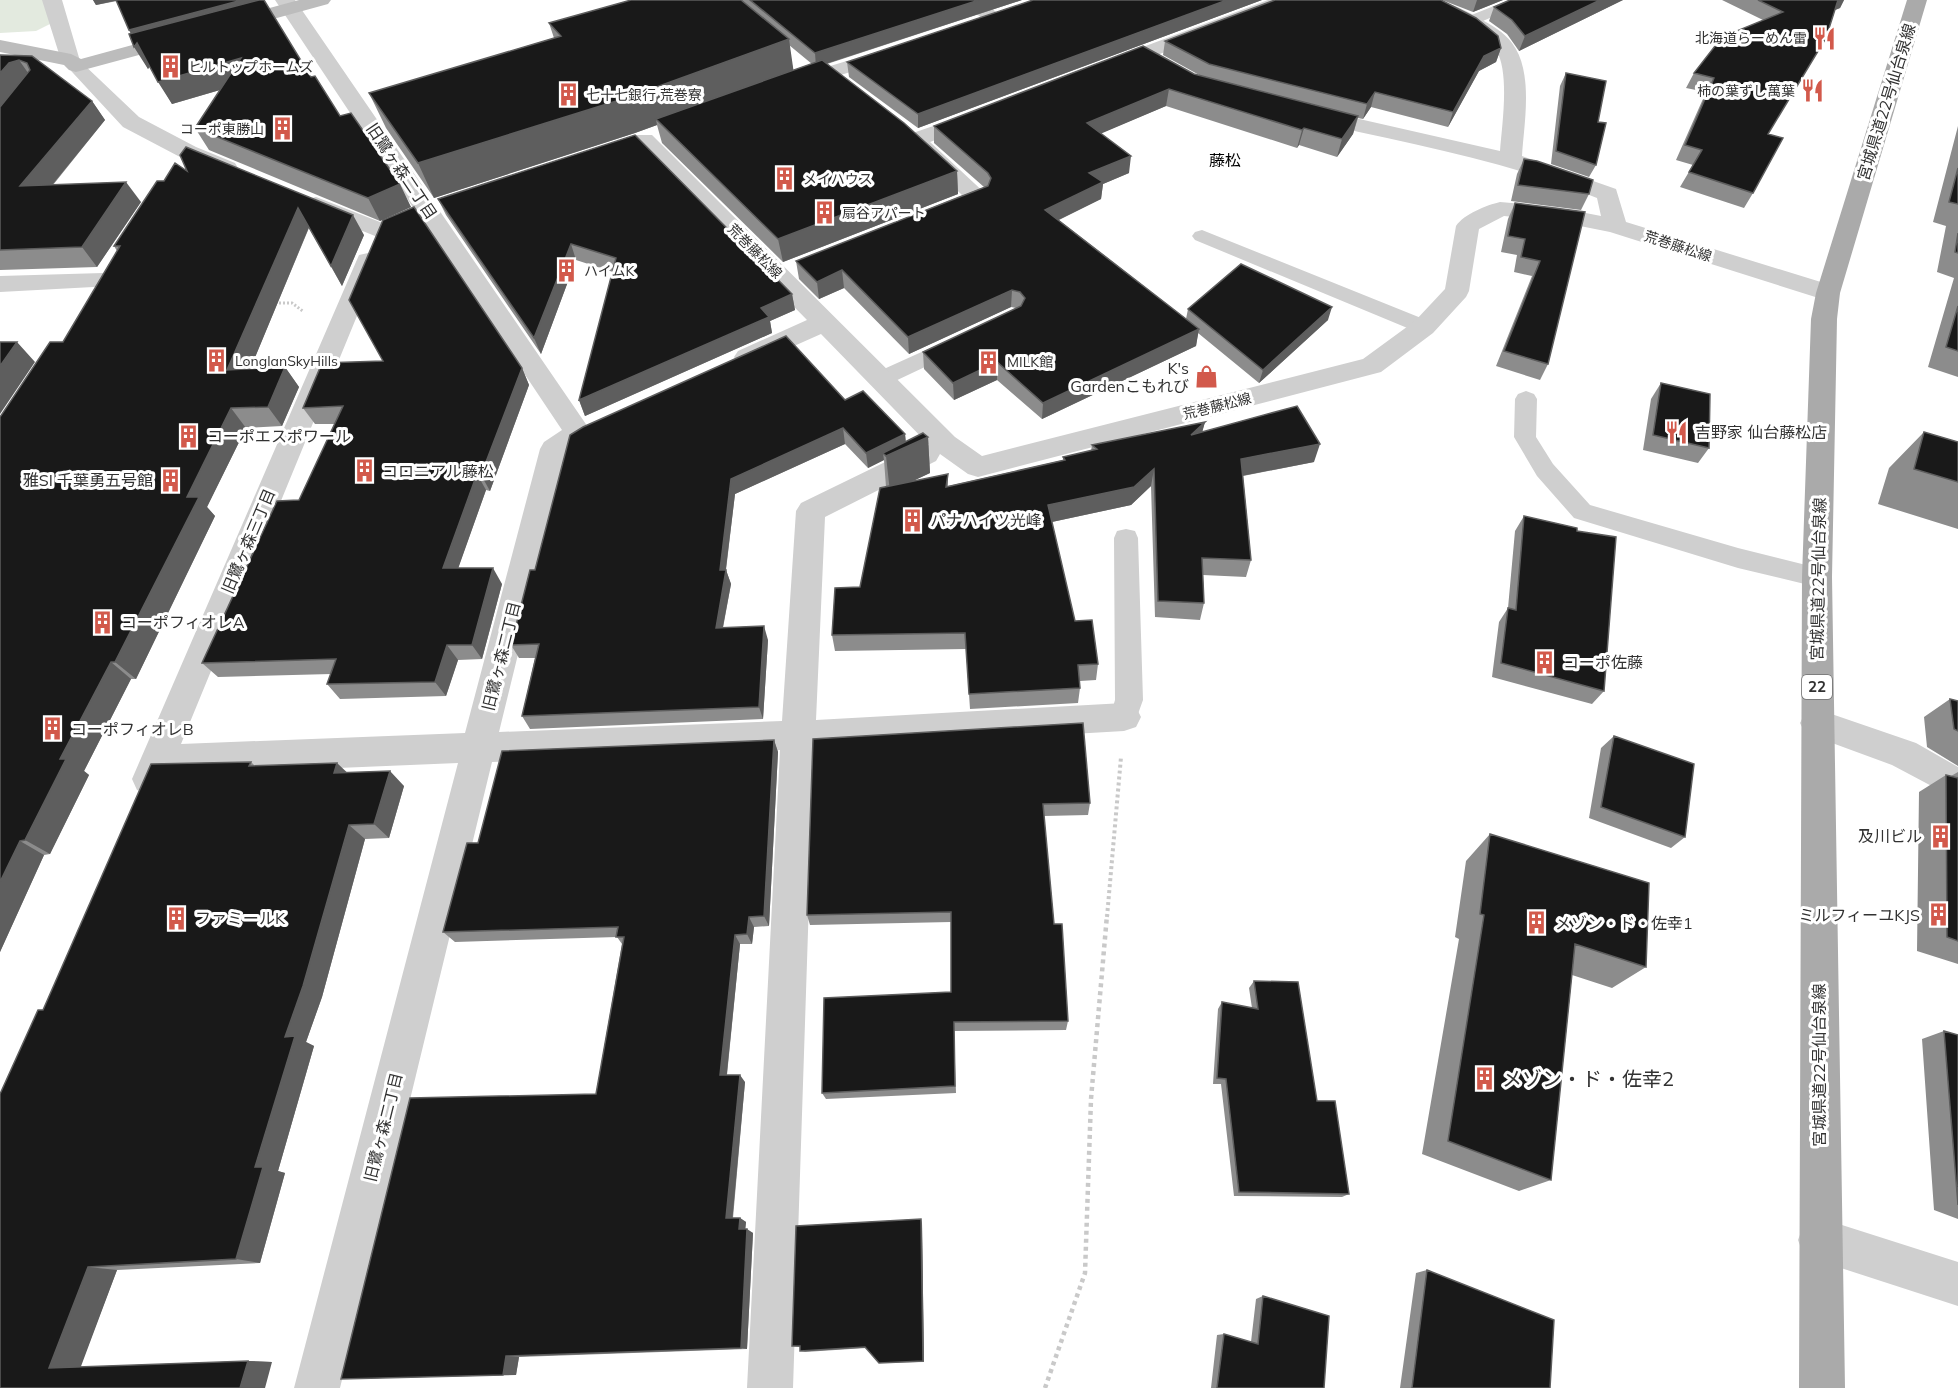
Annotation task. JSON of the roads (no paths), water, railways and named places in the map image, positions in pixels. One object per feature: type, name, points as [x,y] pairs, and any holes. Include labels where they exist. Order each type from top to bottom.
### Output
[{"type":"main road","name":"宮城県道22号仙台泉線","points":[[1822,1388],[1817,577],[1824,319],[1828,293],[1917,0]]},
{"type":"street","points":[[52,0],[74,63],[131,122],[182,162],[241,174]]},
{"type":"street","points":[[969,0],[995,19]]},
{"type":"street","points":[[1121,62],[1286,0]]},
{"type":"street","points":[[1428,0],[1470,21],[1504,46],[1511,64],[1511,160]]},
{"type":"street","points":[[0,46],[74,63],[206,31],[299,3]]},
{"type":"street","name":"旧鷺ヶ森二丁目","points":[[299,3],[441,207],[588,428],[554,449],[477,746],[317,1388]]},
{"type":"street","points":[[973,26],[1016,11]]},
{"type":"street","points":[[778,90],[829,80],[907,48]]},
{"type":"street","points":[[1143,54],[1171,69]]},
{"type":"street","points":[[795,63],[829,80]]},
{"type":"street","points":[[923,218],[978,197],[906,134],[1002,107]]},
{"type":"street","points":[[1291,109],[1371,130],[1511,160],[1579,182],[1608,194],[1615,226]]},
{"type":"street","name":"荒巻藤松線","points":[[644,139],[790,271],[824,323],[883,378],[945,444],[978,467],[1372,366],[1424,327],[1457,291],[1468,226],[1500,209],[1555,214],[1615,226],[1828,293]]},
{"type":"street","points":[[295,196],[380,231],[441,207]]},
{"type":"street","name":"旧鷺ヶ森三丁目","points":[[138,803],[380,231]]},
{"type":"street","points":[[0,284],[109,271],[86,307]]},
{"type":"street","points":[[727,366],[824,323]]},
{"type":"street","points":[[770,1388],[798,735],[811,511],[945,444]]},
{"type":"street","points":[[157,760],[798,735],[1124,717]]},
{"type":"street","points":[[1817,723],[1904,754],[1958,785]]},
{"type":"street","points":[[1821,1240],[1958,1284]]},
{"type":"lane","points":[[1470,21],[1523,0]]},
{"type":"lane","points":[[1202,236],[1424,327]]},
{"type":"lane","points":[[883,378],[980,332]]},
{"type":"lane","points":[[1526,399],[1525,437],[1545,470],[1582,512],[1738,558],[1817,577]]},
{"type":"lane","points":[[1124,717],[1130,700],[1126,538]]},
{"type":"place","name":"北海道らーめん雷","points":[[1825,38]]},
{"type":"place","name":"ヒルトップホームズ","points":[[170,67]]},
{"type":"place","name":"柿の葉ずし萬葉","points":[[1813,91]]},
{"type":"place","name":"七十七銀行 荒巻寮","points":[[568,95]]},
{"type":"place","name":"コーポ東勝山","points":[[282,129]]},
{"type":"place","name":"メイハウス","points":[[785,179]]},
{"type":"place","name":"扇谷アパート","points":[[824,213]]},
{"type":"place","name":"ハイムK","points":[[566,271]]},
{"type":"place","name":"LonglanSkyHills","points":[[217,361]]},
{"type":"place","name":"MILK館","points":[[989,362]]},
{"type":"place","name":"K's Gardenこもれび","points":[[1207,377]]},
{"type":"place","name":"吉野家 仙台藤松店","points":[[1677,432]]},
{"type":"place","name":"コーポエスポワール","points":[[189,436]]},
{"type":"place","name":"コロニアル藤松","points":[[364,471]]},
{"type":"place","name":"雅SI 千葉勇五号館","points":[[171,480]]},
{"type":"place","name":"パナハイツ光峰","points":[[912,520]]},
{"type":"place","name":"コーポフィオレA","points":[[103,622]]},
{"type":"place","name":"コーポ佐藤","points":[[1545,662]]},
{"type":"place","name":"コーポフィオレB","points":[[53,729]]},
{"type":"place","name":"及川ビル","points":[[1940,836]]},
{"type":"place","name":"ミルフィーユKJS","points":[[1938,915]]},
{"type":"place","name":"ファミールK","points":[[177,918]]},
{"type":"place","name":"メゾン・ド・佐幸1","points":[[1537,923]]},
{"type":"place","name":"メゾン・ド・佐幸2","points":[[1484,1079]]},
{"type":"district","name":"藤松","points":[[1225,160]]}]
